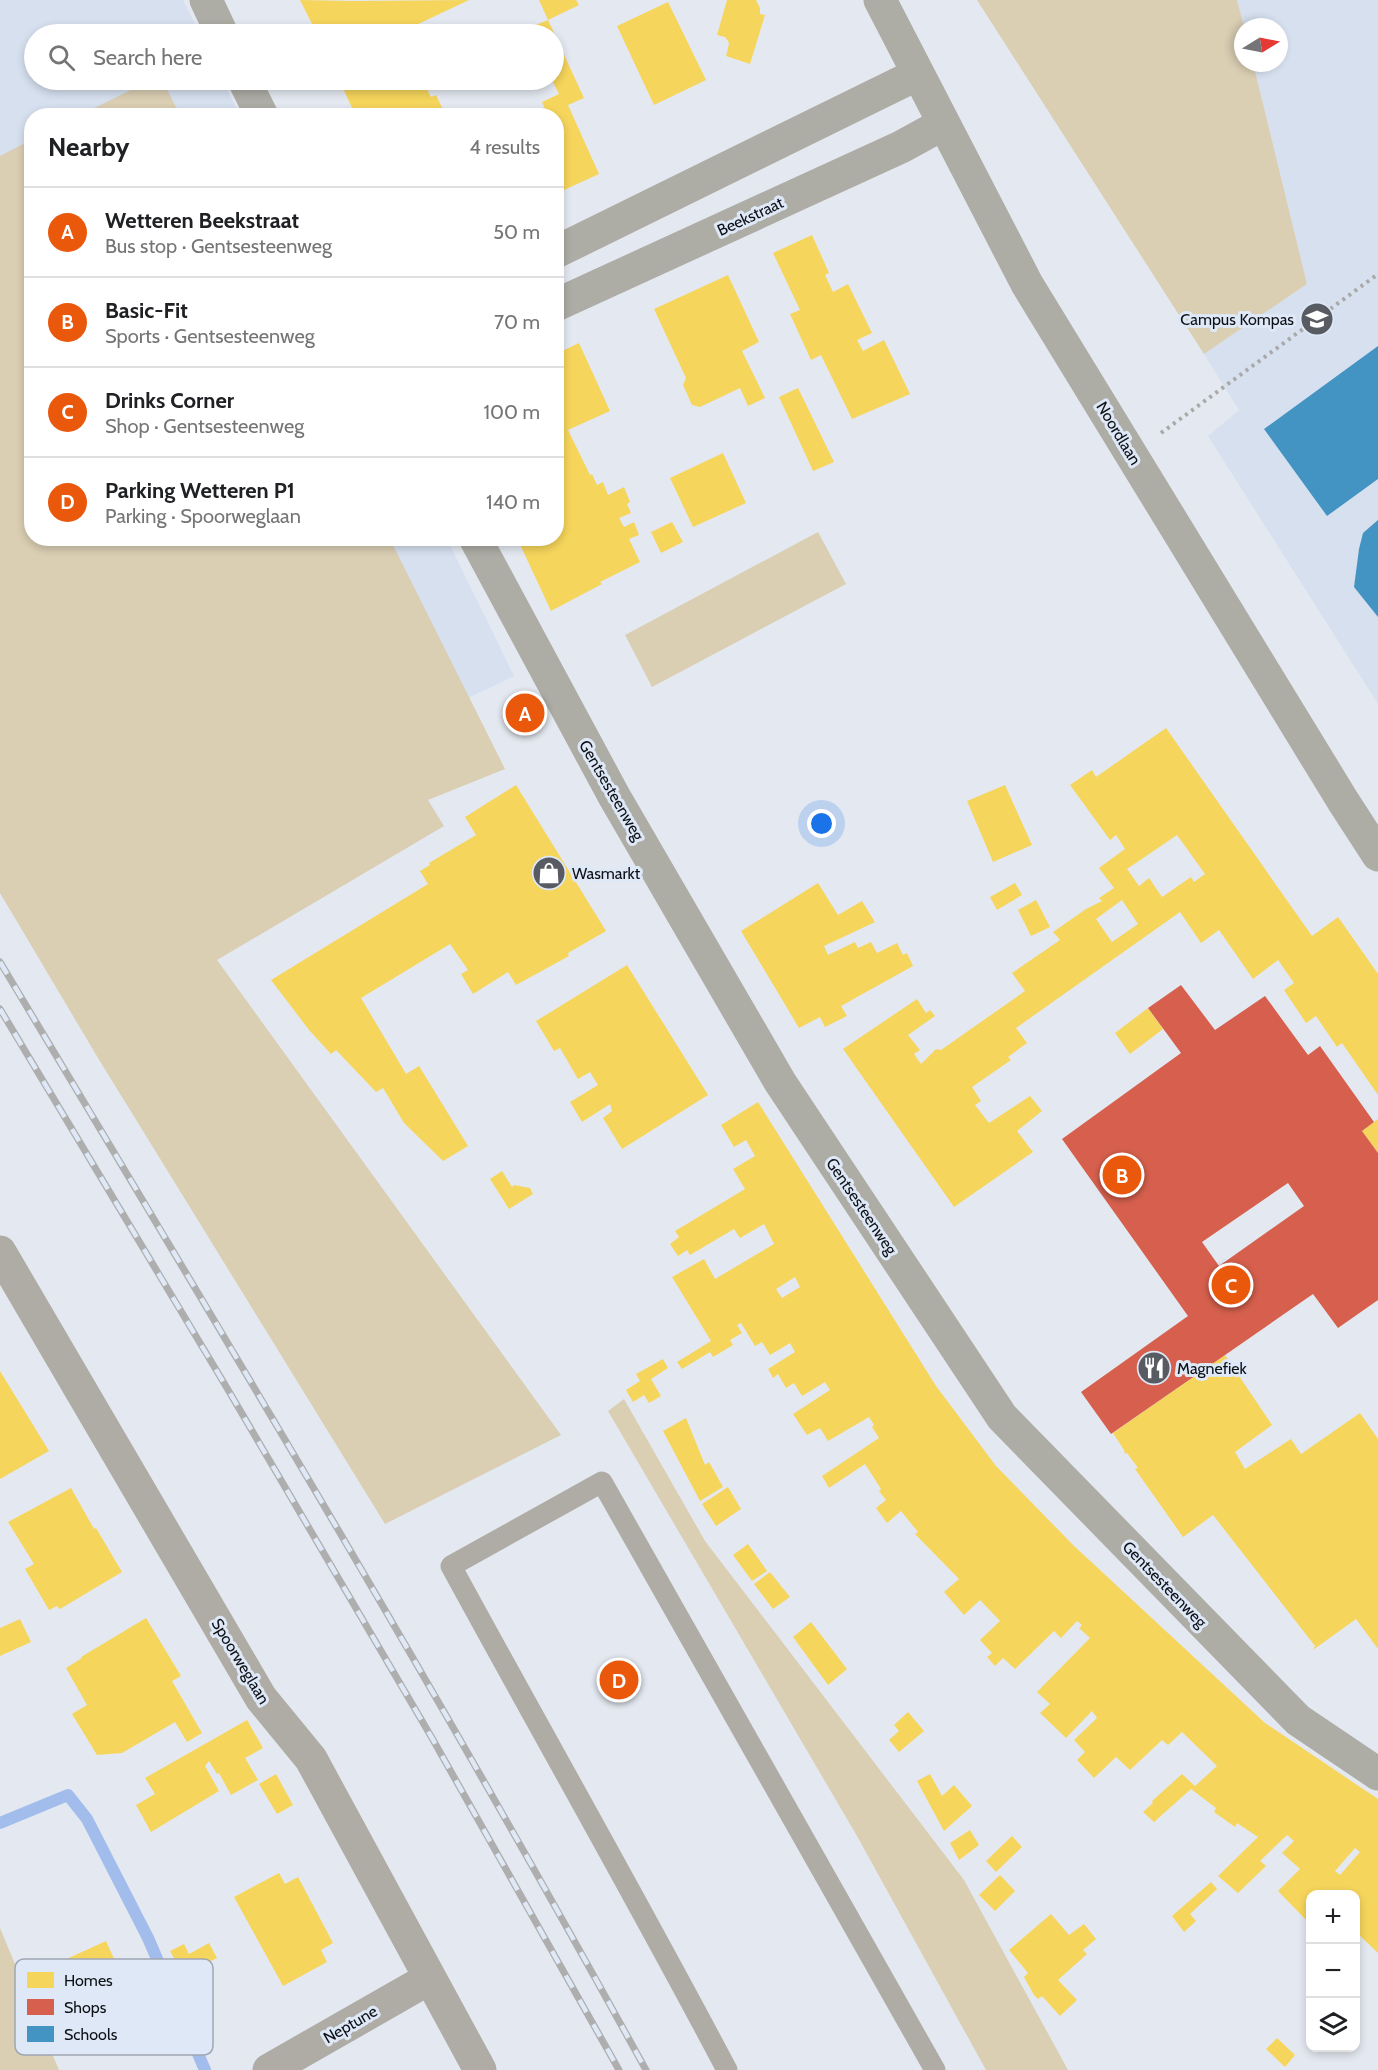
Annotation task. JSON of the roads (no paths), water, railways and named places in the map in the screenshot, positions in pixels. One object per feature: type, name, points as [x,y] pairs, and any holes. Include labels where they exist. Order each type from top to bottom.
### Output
[{"type":"street","points":[[206,0],[217,24]]},
{"type":"street","name":"Noordlaan","points":[[880,0],[1027,284],[1342,801],[1378,855]]},
{"type":"street","points":[[564,248],[918,74]]},
{"type":"street","points":[[249,90],[258,108]]},
{"type":"street","name":"Beekstraat","points":[[564,301],[901,147],[943,124]]},
{"type":"street","name":"Gentsesteenweg","points":[[479,546],[614,796],[780,1082],[998,1412],[1298,1720],[1378,1773]]},
{"type":"street","name":"Spoorweglaan","points":[[0,1252],[261,1698],[311,1759],[480,2070]]},
{"type":"street","name":"Neptune","points":[[269,2070],[430,1978]]},
{"type":"lane","points":[[727,2070],[665,1952],[562,1770],[452,1566],[602,1482],[935,2070]]},
{"type":"waterway","points":[[0,1823],[68,1795],[87,1819],[157,1959]]},
{"type":"waterway","points":[[199,2055],[205,2070]]},
{"type":"railway","points":[[0,962],[409,1651],[646,2070]]},
{"type":"railway","points":[[0,1009],[227,1388],[432,1738],[619,2070]]},
{"type":"place","name":"Campus Kompas","points":[[1317,319]]},
{"type":"place","name":"Wetteren Beekstraat","points":[[525,713]]},
{"type":"place","name":"Wasmarkt","points":[[549,873]]},
{"type":"place","name":"Basic-Fit","points":[[1122,1175]]},
{"type":"place","name":"Drinks Corner","points":[[1231,1285]]},
{"type":"place","name":"Magnefiek","points":[[1154,1368]]},
{"type":"place","name":"Parking Wetteren P1","points":[[619,1680]]}]
